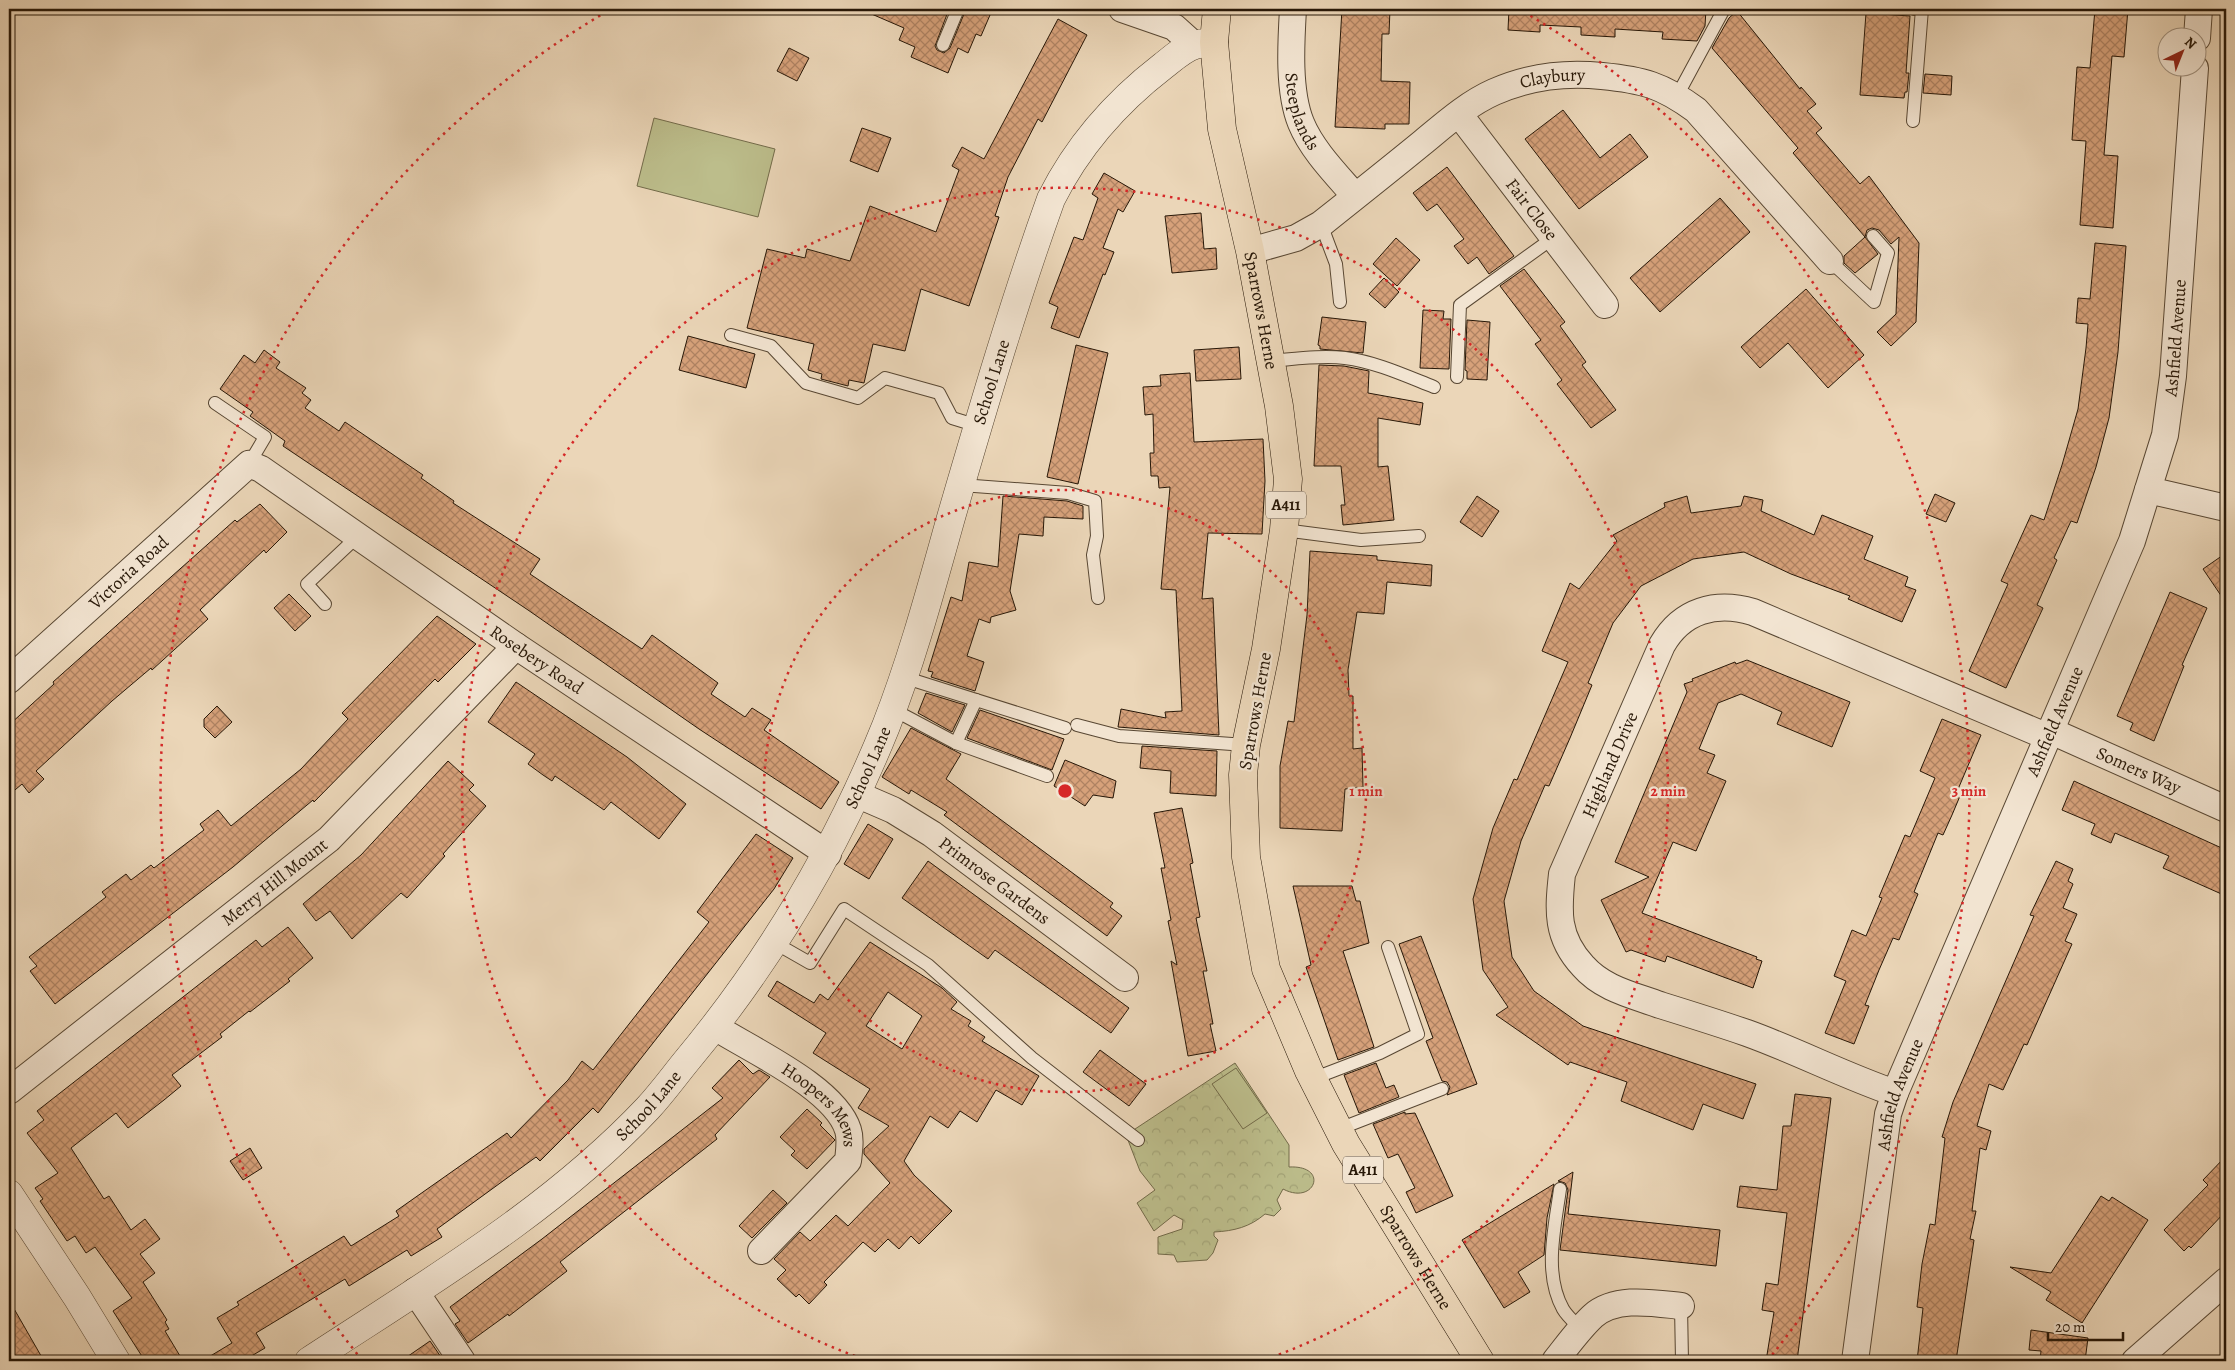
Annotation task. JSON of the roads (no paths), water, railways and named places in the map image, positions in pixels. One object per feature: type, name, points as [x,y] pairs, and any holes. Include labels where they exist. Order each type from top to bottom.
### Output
[{"type":"main road","name":"A411","points":[[1204,44],[1216,9]]},
{"type":"main road","name":"Sparrows Herne","points":[[1204,44],[1250,251],[1279,406],[1288,479],[1284,530],[1266,649],[1246,745],[1243,775],[1246,856],[1266,969],[1286,1021],[1312,1079],[1339,1130],[1480,1361]]},
{"type":"street","points":[[1122,9],[1174,27],[1204,44]]},
{"type":"street","name":"Steeplands","points":[[1293,9],[1291,35],[1294,102],[1301,124],[1332,170],[1356,196]]},
{"type":"street","points":[[2198,28],[2199,9]]},
{"type":"street","name":"School Lane","points":[[309,1361],[415,1292],[520,1220],[580,1172],[647,1108],[715,1027],[774,943],[828,854],[892,709],[903,678],[978,426],[1039,231],[1051,199],[1066,170],[1105,118],[1147,79],[1204,44]]},
{"type":"street","name":"Claybury","points":[[1250,251],[1296,238],[1321,224],[1458,114],[1492,93],[1523,82],[1560,75],[1635,79],[1657,86],[1677,96],[1696,110],[1830,261]]},
{"type":"street","name":"Ashfield Avenue","points":[[1855,1361],[1888,1114],[1895,1092],[2132,541],[2165,435],[2173,376],[2194,78]]},
{"type":"street","name":"Fair Close","points":[[1458,114],[1605,305]]},
{"type":"street","name":"Rosebery Road","points":[[249,464],[261,468],[516,646],[828,854]]},
{"type":"street","name":"Victoria Road","points":[[12,672],[249,464]]},
{"type":"street","points":[[2148,490],[2226,508]]},
{"type":"street","name":"Highland Drive","points":[[1895,1092],[1869,1084],[1748,1034],[1622,992],[1600,982],[1573,954],[1568,947],[1562,930],[1558,908],[1562,874],[1662,644],[1670,632],[1684,619],[1700,610],[1718,607],[1737,607],[1753,612],[2049,734]]},
{"type":"street","name":"Merry Hill Mount","points":[[9,1091],[329,839],[516,646]]},
{"type":"street","name":"Somers Way","points":[[2049,734],[2226,809]]},
{"type":"street","name":"Primrose Gardens","points":[[856,794],[893,810],[932,834],[1126,978]]},
{"type":"street","name":"Hoopers Mews","points":[[715,1027],[807,1082],[834,1106],[843,1118],[849,1131],[848,1160],[761,1251]]},
{"type":"street","points":[[9,1194],[77,1297],[116,1361]]},
{"type":"street","points":[[2135,1361],[2226,1281]]},
{"type":"street","points":[[415,1292],[462,1361]]},
{"type":"street","points":[[1555,1361],[1595,1315],[1612,1306],[1639,1302],[1681,1306]]},
{"type":"lane","points":[[943,45],[958,9]]},
{"type":"lane","points":[[1677,96],[1724,9]]},
{"type":"lane","points":[[1913,121],[1922,9],[1915,9]]},
{"type":"lane","points":[[1321,224],[1336,264],[1340,302]]},
{"type":"lane","points":[[1830,261],[1874,302],[1888,253],[1873,236]]},
{"type":"lane","points":[[1457,377],[1460,305],[1553,238]]},
{"type":"lane","points":[[731,335],[771,346],[806,383],[858,398],[885,378],[939,393],[952,418],[978,426]]},
{"type":"lane","points":[[1271,361],[1306,358],[1346,358],[1374,365],[1434,387]]},
{"type":"lane","points":[[215,403],[265,437],[249,464]]},
{"type":"lane","points":[[961,485],[1068,493],[1095,501],[1097,536],[1093,555],[1098,598]]},
{"type":"lane","points":[[1284,530],[1361,540],[1419,536]]},
{"type":"lane","points":[[324,604],[307,584],[358,536]]},
{"type":"lane","points":[[903,678],[1071,727],[1119,736],[1246,745]]},
{"type":"lane","points":[[956,743],[976,700]]},
{"type":"lane","points":[[892,709],[956,743],[1047,776]]},
{"type":"lane","points":[[774,943],[810,963],[844,909],[928,965],[1032,1058],[1138,1140]]},
{"type":"lane","points":[[1312,1079],[1380,1053],[1418,1034],[1388,947]]},
{"type":"lane","points":[[1339,1130],[1442,1089]]},
{"type":"lane","points":[[1560,1189],[1552,1250],[1554,1289],[1564,1311],[1582,1329]]},
{"type":"lane","points":[[1681,1306],[1682,1361]]}]
